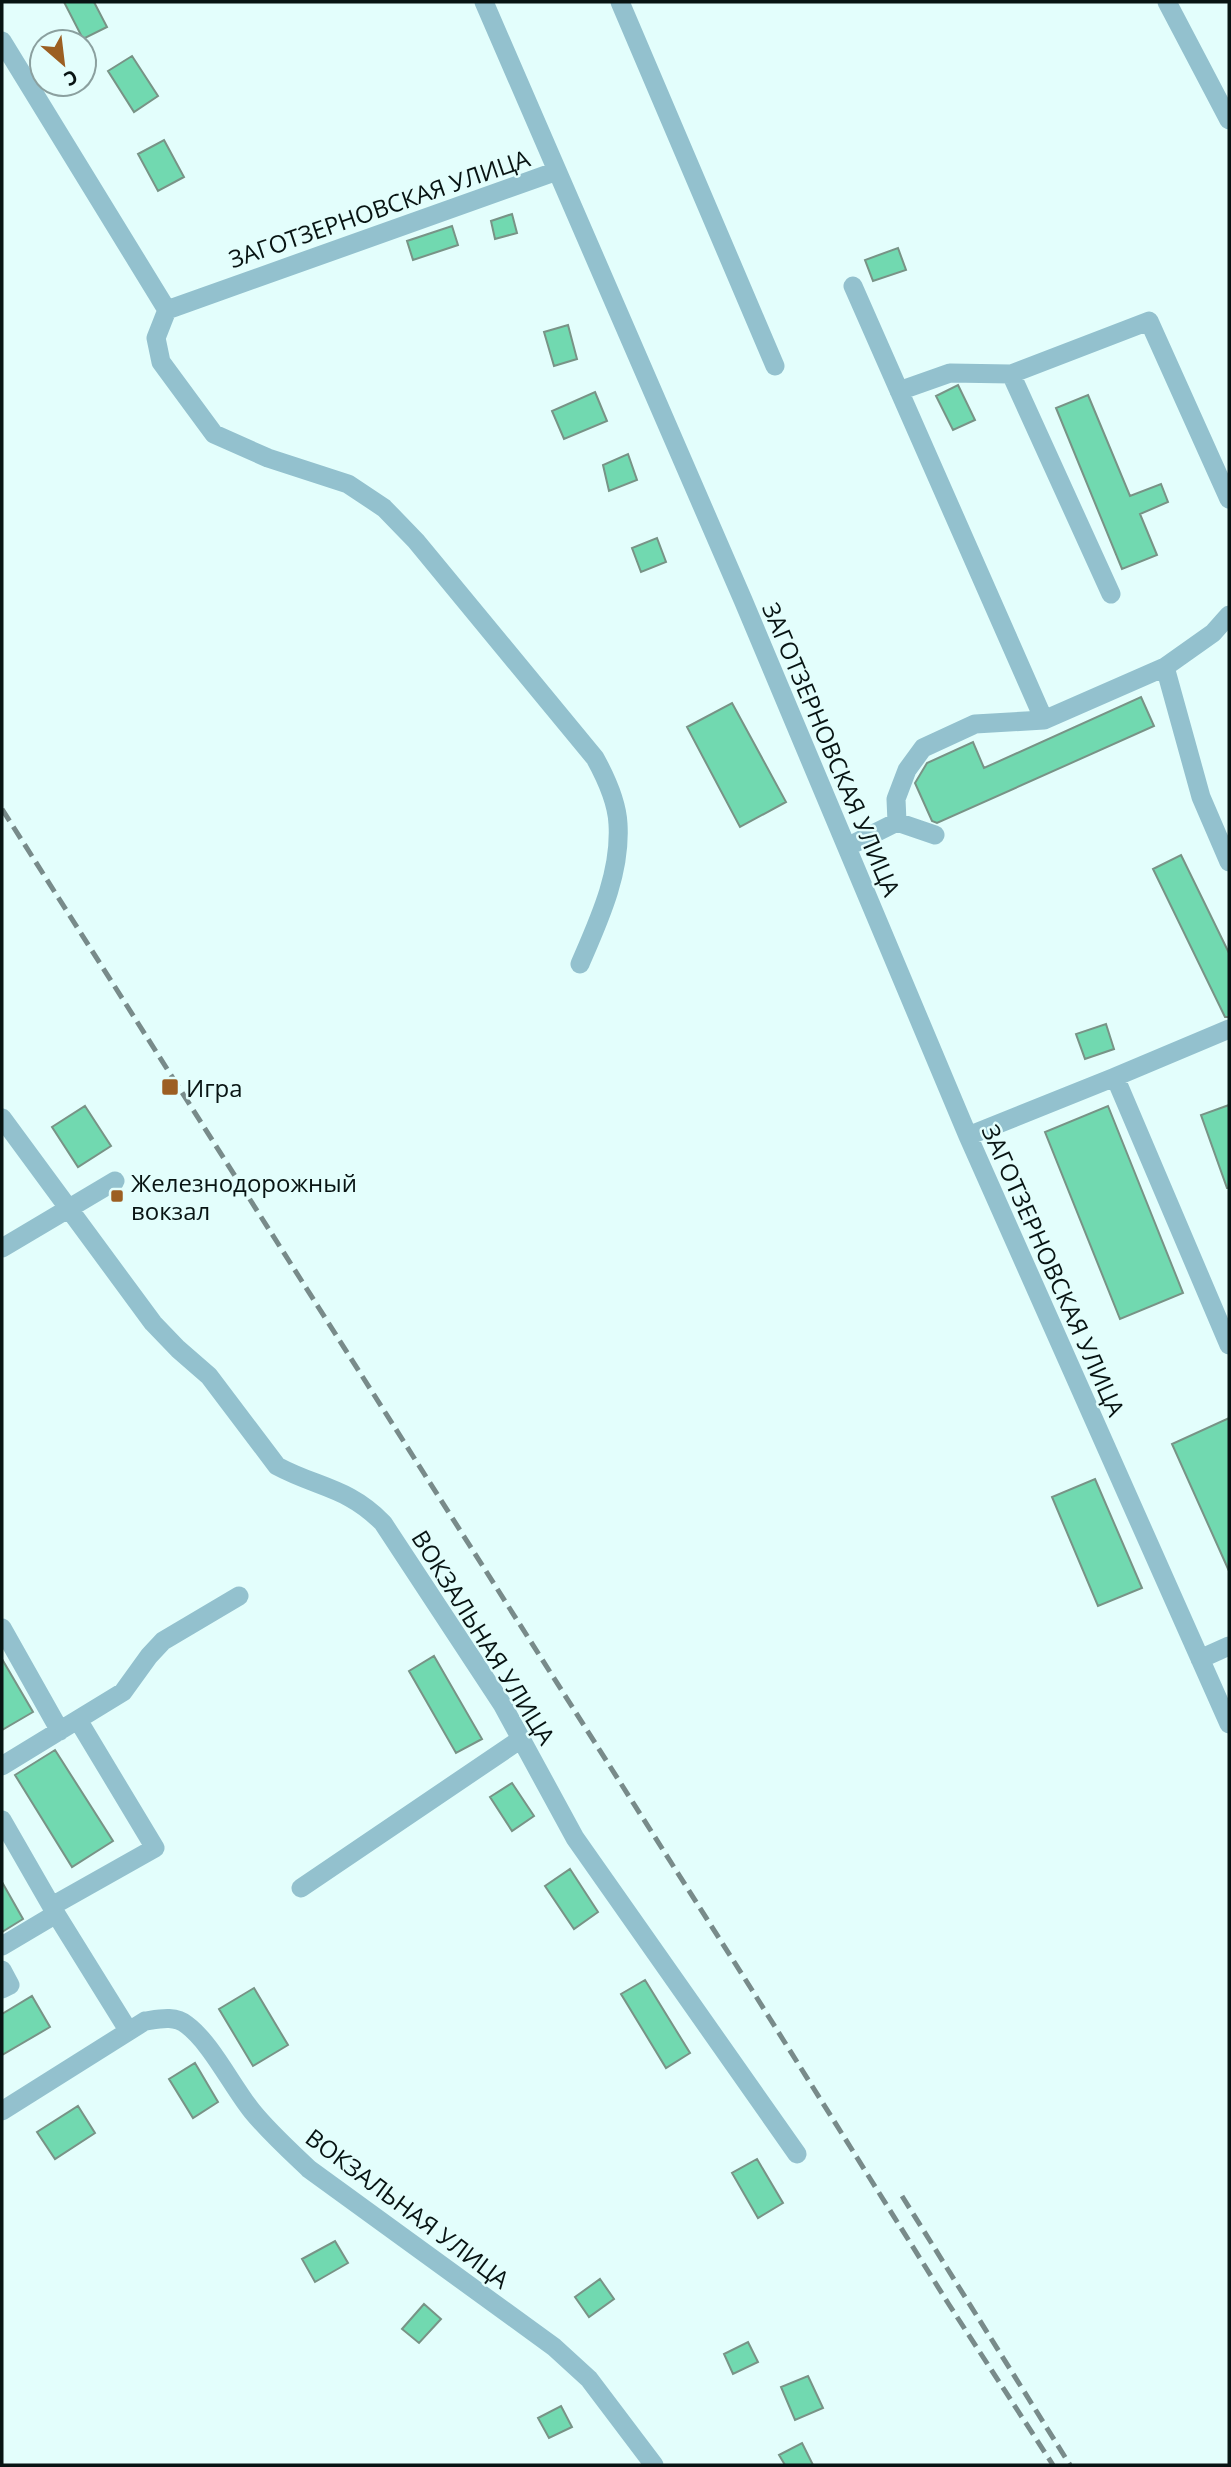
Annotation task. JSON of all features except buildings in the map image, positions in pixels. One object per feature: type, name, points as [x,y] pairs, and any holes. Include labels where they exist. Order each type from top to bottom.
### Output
[{"type":"street","points":[[484,2],[557,171]]},
{"type":"street","points":[[620,2],[775,366]]},
{"type":"street","points":[[1167,2],[1229,120]]},
{"type":"street","points":[[2,41],[166,310],[156,338],[161,362],[214,434],[268,458],[348,484],[384,508],[416,541],[595,758],[609,786],[618,824],[613,880],[580,964]]},
{"type":"street","name":"ЗАГОТЗЕРНОВСКАЯ УЛИЦА","points":[[166,310],[557,171],[968,1136],[1229,1724]]},
{"type":"street","points":[[853,286],[1044,720]]},
{"type":"street","points":[[899,391],[950,373],[1012,374],[1149,321],[1229,499]]},
{"type":"street","points":[[1012,374],[1111,594]]},
{"type":"street","points":[[897,822],[897,799],[907,770],[923,748],[975,724],[1044,720],[1166,667],[1213,633],[1229,615]]},
{"type":"street","points":[[1166,667],[1201,797],[1229,862]]},
{"type":"street","points":[[847,847],[897,822],[935,835]]},
{"type":"street","points":[[968,1136],[1229,1029]]},
{"type":"street","points":[[1115,1077],[1229,1345]]},
{"type":"street","name":"ВОКЗАЛЬНАЯ УЛИЦА","points":[[2,1118],[153,1323],[209,1377],[278,1466],[345,1493],[366,1506],[383,1523],[502,1704],[575,1838],[797,2154]]},
{"type":"street","points":[[2,1248],[115,1181]]},
{"type":"street","points":[[2,1766],[123,1692],[149,1656],[163,1642],[239,1596]]},
{"type":"street","points":[[2,1628],[60,1731]]},
{"type":"street","points":[[1200,1659],[1229,1646]]},
{"type":"street","points":[[2,1946],[54,1910],[155,1848],[78,1720]]},
{"type":"street","points":[[301,1888],[522,1739]]},
{"type":"street","points":[[2,1820],[128,2030]]},
{"type":"street","points":[[2,1970],[10,1984],[2,1989]]},
{"type":"street","name":"ВОКЗАЛЬНАЯ УЛИЦА","points":[[2,2110],[145,2021],[165,2017],[186,2023],[252,2111],[276,2138],[309,2169],[554,2347],[589,2379],[654,2465]]},
{"type":"railway","points":[[2,809],[1053,2465]]},
{"type":"railway","points":[[902,2196],[1070,2465]]},
{"type":"place","name":"Игра","points":[[170,1087]]},
{"type":"place","name":"Железнодорожный вокзал","points":[[117,1196]]}]
